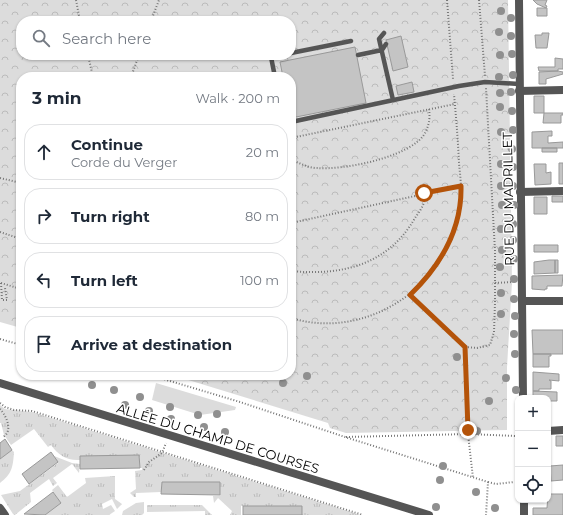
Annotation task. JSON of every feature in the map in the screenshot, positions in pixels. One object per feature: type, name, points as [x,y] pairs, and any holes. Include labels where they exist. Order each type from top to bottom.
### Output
[{"type":"street","name":"RUE DU MADRILLET","points":[[519,0],[522,395]]},
{"type":"street","points":[[519,88],[563,90]]},
{"type":"street","points":[[520,192],[563,191]]},
{"type":"street","points":[[522,301],[563,301]]},
{"type":"street","name":"ALLÉE DU CHAMP DE COURSES","points":[[0,383],[428,515]]},
{"type":"street","points":[[551,431],[563,430]]},
{"type":"street","points":[[524,503],[524,515]]},
{"type":"street","points":[[0,508],[5,515]]},
{"type":"lane","points":[[384,33],[379,39],[393,100]]},
{"type":"lane","points":[[296,52],[351,41]]},
{"type":"lane","points":[[358,55],[382,50],[386,44]]},
{"type":"lane","points":[[272,60],[274,72]]},
{"type":"lane","points":[[296,121],[485,82],[519,88]]},
{"type":"path","points":[[76,0],[79,16]]},
{"type":"path","points":[[153,16],[159,0]]},
{"type":"path","points":[[296,319],[321,324],[361,319],[381,312],[410,295],[425,280],[448,246],[455,229],[461,200],[461,186],[447,0]]},
{"type":"path","points":[[410,295],[465,347],[477,348],[490,345],[494,332],[495,251],[480,0]]},
{"type":"path","points":[[89,60],[92,72]]},
{"type":"path","points":[[133,72],[137,60]]},
{"type":"path","points":[[296,137],[455,104]]},
{"type":"path","points":[[296,162],[308,167],[328,168],[375,161],[417,142],[426,131],[430,116],[429,109]]},
{"type":"path","points":[[0,178],[16,182]]},
{"type":"path","points":[[296,222],[461,186]]},
{"type":"path","points":[[296,271],[344,270],[374,260],[389,250],[410,227],[424,202],[424,193]]},
{"type":"path","points":[[0,232],[16,237]]},
{"type":"path","points":[[6,288],[6,300],[2,300],[0,283],[16,288]]},
{"type":"path","points":[[0,339],[16,344]]},
{"type":"path","points":[[465,347],[468,434],[474,478]]},
{"type":"path","points":[[167,380],[240,402],[474,478],[496,484],[514,482]]},
{"type":"path","points":[[0,403],[5,407],[32,411],[363,515]]},
{"type":"path","points":[[0,409],[5,415],[8,425],[7,433],[3,438]]},
{"type":"path","points":[[345,437],[468,434],[515,436]]},
{"type":"path","points":[[144,470],[149,462],[162,453],[168,440]]},
{"type":"path","points":[[486,515],[488,482]]},
{"type":"green space","points":[[0,0],[508,0],[512,282],[507,367],[507,430],[346,433],[330,428],[328,423],[188,380],[296,380],[296,72],[16,72],[16,327],[0,322]]},
{"type":"green space","points":[[156,383],[236,407],[235,410],[200,415],[152,400]]},
{"type":"green space","points":[[0,405],[5,409],[32,412],[361,515],[302,515],[302,506],[241,506],[241,515],[230,515],[232,511],[218,498],[214,503],[213,496],[220,496],[220,482],[162,482],[161,492],[136,493],[136,497],[134,497],[130,493],[136,489],[135,471],[142,470],[142,468],[140,468],[139,456],[81,456],[80,460],[67,458],[57,452],[51,445],[48,447],[34,429],[11,445],[4,435],[0,423]]},
{"type":"green space","points":[[12,450],[14,452],[11,470],[0,483],[0,459]]},
{"type":"green space","points":[[54,456],[72,463],[80,464],[79,473],[72,464],[53,478],[57,483],[53,486],[49,479],[30,493],[31,502],[15,515],[13,514],[1,495],[20,491],[58,463]]},
{"type":"green space","points":[[115,476],[115,499],[122,504],[117,509],[112,499],[102,504],[103,509],[111,505],[115,511],[109,515],[45,515],[61,503],[52,490],[58,485],[67,497],[86,483],[85,478]]},
{"type":"green space","points":[[144,502],[144,513],[142,515],[122,515],[123,511],[136,503]]},
{"type":"green space","points":[[147,505],[202,505],[212,515],[205,515],[205,511],[147,512]]},
{"type":"building","points":[[533,0],[547,0],[545,5],[547,6],[546,8],[537,4]]},
{"type":"building","points":[[537,8],[547,8],[547,16],[537,16]]},
{"type":"building","points":[[542,33],[549,33],[547,48],[536,48],[535,35],[542,35]]},
{"type":"building","points":[[401,36],[408,67],[393,71],[386,40]]},
{"type":"building","points":[[355,47],[366,103],[296,117],[296,72],[282,72],[280,62]]},
{"type":"building","points":[[555,58],[563,59],[563,69],[558,69],[558,71],[539,71],[538,67],[555,67]]},
{"type":"building","points":[[539,72],[563,72],[563,74],[546,79],[546,84],[539,84]]},
{"type":"building","points":[[412,82],[414,92],[398,95],[396,86]]},
{"type":"building","points":[[534,96],[544,96],[544,113],[534,113]]},
{"type":"building","points":[[544,113],[563,113],[563,115],[561,115],[561,123],[543,123]]},
{"type":"building","points":[[552,131],[552,136],[548,136],[548,143],[563,142],[563,148],[532,148],[532,132]]},
{"type":"building","points":[[542,148],[557,148],[557,152],[542,152]]},
{"type":"building","points":[[559,163],[563,163],[563,184],[559,184]]},
{"type":"building","points":[[534,164],[546,164],[546,173],[551,172],[551,184],[535,185]]},
{"type":"building","points":[[552,196],[563,196],[563,202],[552,202]]},
{"type":"building","points":[[534,197],[547,197],[547,214],[534,214]]},
{"type":"building","points":[[534,245],[558,245],[558,252],[534,252]]},
{"type":"building","points":[[555,260],[555,273],[534,274],[534,262]]},
{"type":"building","points":[[555,260],[558,260],[558,273],[555,273]]},
{"type":"building","points":[[563,275],[562,286],[547,286],[547,289],[545,290],[532,289],[532,276]]},
{"type":"building","points":[[532,330],[563,330],[563,354],[533,354]]},
{"type":"building","points":[[533,354],[551,354],[551,356],[549,356],[549,367],[533,367]]},
{"type":"building","points":[[533,372],[559,374],[559,381],[549,380],[551,381],[551,389],[539,389],[539,391],[533,391]]},
{"type":"building","points":[[533,391],[557,392],[557,401],[551,401],[551,395],[533,395]]},
{"type":"building","points":[[556,436],[563,436],[563,446],[556,446]]},
{"type":"building","points":[[5,439],[12,450],[0,459],[0,443]]},
{"type":"building","points":[[51,452],[58,462],[29,484],[22,474]]},
{"type":"building","points":[[139,455],[140,468],[80,469],[80,456]]},
{"type":"building","points":[[563,465],[563,480],[551,481],[551,466]]},
{"type":"building","points":[[162,482],[220,482],[220,495],[161,494]]},
{"type":"building","points":[[53,492],[61,503],[45,515],[24,514]]},
{"type":"building","points":[[551,494],[563,494],[563,515],[533,515],[533,508],[547,508],[547,503],[551,503]]},
{"type":"building","points":[[243,506],[302,506],[302,515],[243,515]]},
{"type":"route","points":[[424,193],[461,186],[461,200],[455,229],[448,246],[425,280],[410,295],[465,347],[468,430]]}]
